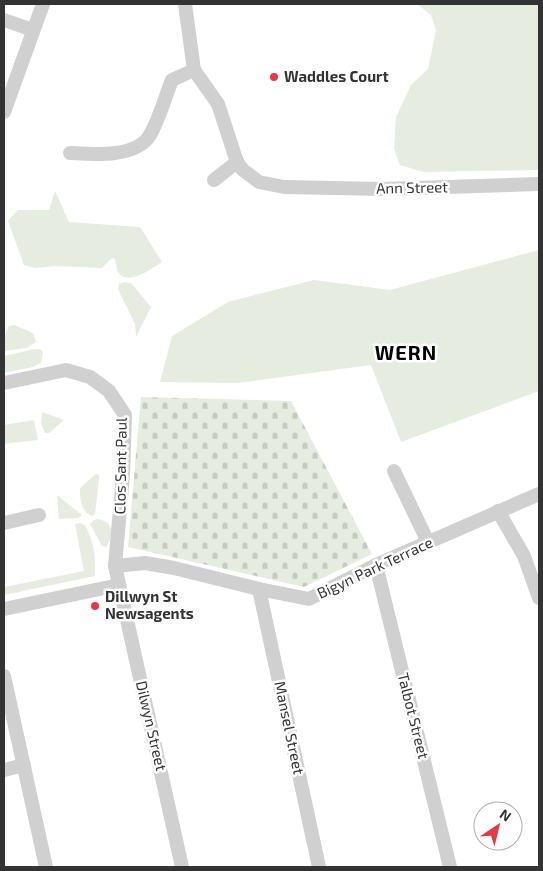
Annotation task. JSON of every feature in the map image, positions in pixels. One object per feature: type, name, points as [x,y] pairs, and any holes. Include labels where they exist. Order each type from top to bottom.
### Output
[{"type":"street","points":[[4,112],[43,4]]},
{"type":"street","points":[[185,4],[194,70],[218,104],[237,162],[214,180]]},
{"type":"street","points":[[4,20],[33,30]]},
{"type":"street","points":[[70,153],[112,154],[140,144],[147,138],[153,128],[172,80],[194,70]]},
{"type":"street","name":"Ann Street","points":[[237,162],[243,170],[259,182],[284,187],[400,188],[539,184]]},
{"type":"street","name":"Clos Sant Paul","points":[[4,383],[66,370],[90,377],[109,391],[125,415],[124,474],[115,566],[119,585]]},
{"type":"street","points":[[394,472],[428,542]]},
{"type":"street","name":"Bigyn Park Terrace","points":[[115,566],[155,565],[258,589],[309,598],[376,565],[539,494]]},
{"type":"street","points":[[498,511],[524,556],[539,598]]},
{"type":"street","points":[[4,523],[39,515]]},
{"type":"street","name":"Talbot Street","points":[[376,565],[450,867]]},
{"type":"street","points":[[4,609],[119,585]]},
{"type":"street","name":"Dilwyn Street","points":[[119,585],[182,867]]},
{"type":"street","name":"Mansel Street","points":[[258,589],[319,867]]},
{"type":"street","points":[[4,676],[46,867]]},
{"type":"street","points":[[4,770],[24,765]]},
{"type":"green space","points":[[417,4],[539,4],[539,170],[424,172],[400,165],[394,149],[396,117],[411,85],[428,69],[436,30],[431,15]]},
{"type":"green space","points":[[55,191],[69,222],[140,227],[162,262],[140,275],[127,278],[118,272],[115,259],[112,258],[102,268],[55,266],[35,268],[24,265],[8,221],[18,210],[49,210]]},
{"type":"green space","points":[[539,250],[539,391],[401,442],[371,365],[238,383],[160,382],[172,336],[228,302],[314,280],[390,290]]},
{"type":"green space","points":[[131,283],[151,307],[136,337],[135,324],[118,289],[119,284]]},
{"type":"green space","points":[[14,325],[33,333],[36,342],[27,348],[4,351],[4,337],[9,326]]},
{"type":"green space","points":[[40,349],[43,353],[41,363],[33,367],[4,373],[4,356]]},
{"type":"green space","points":[[141,397],[291,401],[372,554],[304,587],[128,547]]},
{"type":"green space","points":[[42,412],[64,420],[49,433],[45,433],[41,423]]},
{"type":"green space","points":[[34,420],[38,440],[4,444],[4,425]]},
{"type":"green space","points":[[96,474],[99,475],[99,478],[95,514],[92,516],[83,508],[80,488]]},
{"type":"green space","points":[[57,495],[82,515],[79,518],[59,519]]},
{"type":"green space","points":[[99,519],[108,523],[111,529],[106,547],[102,546],[90,524],[94,520]]},
{"type":"green space","points":[[75,524],[85,525],[92,544],[95,556],[95,576],[4,595],[4,587],[84,571]]},
{"type":"place","name":"Waddles Court","points":[[274,77]]},
{"type":"place","name":"Dillwyn St Newsagents","points":[[95,606]]},
{"type":"district","name":"WERN","points":[[406,353]]}]
